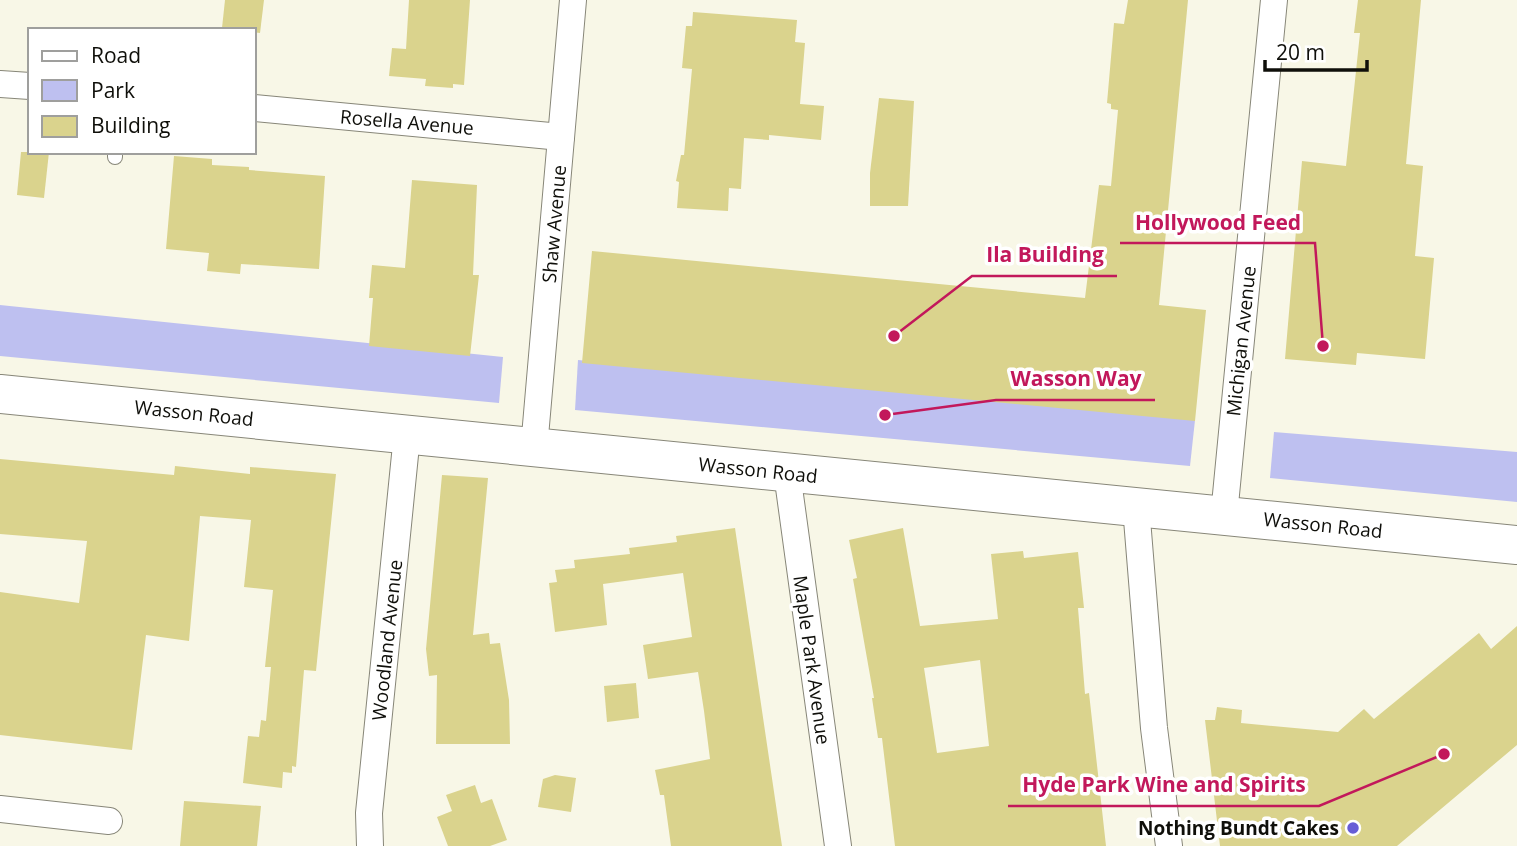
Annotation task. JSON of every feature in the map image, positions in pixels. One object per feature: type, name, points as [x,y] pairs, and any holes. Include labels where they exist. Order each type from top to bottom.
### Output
[{"type":"street","name":"Shaw Avenue","points":[[534,448],[573,0]]},
{"type":"street","name":"Michigan Avenue","points":[[1224,515],[1274,0]]},
{"type":"street","points":[[0,84],[28,86]]},
{"type":"street","name":"Rosella Avenue","points":[[256,108],[561,137]]},
{"type":"street","name":"Wasson Road","points":[[0,394],[1517,545]]},
{"type":"street","name":"Woodland Avenue","points":[[370,846],[369,813],[407,435]]},
{"type":"street","name":"Maple Park Avenue","points":[[787,473],[838,846]]},
{"type":"street","points":[[1136,507],[1154,728],[1169,846]]},
{"type":"street","points":[[0,809],[109,821]]},
{"type":"green space","points":[[0,305],[503,357],[499,403],[0,356]]},
{"type":"green space","points":[[578,360],[1195,420],[1190,466],[575,410]]},
{"type":"green space","points":[[1274,432],[1517,452],[1517,502],[1270,478]]},
{"type":"building","points":[[225,0],[264,0],[260,33],[256,32],[256,28],[222,28]]},
{"type":"building","points":[[409,0],[470,0],[464,85],[453,84],[453,88],[425,86],[426,79],[389,76],[392,48],[406,49]]},
{"type":"building","points":[[1128,0],[1188,0],[1159,305],[1206,310],[1195,421],[582,363],[592,251],[1085,298],[1099,185],[1111,186],[1118,110],[1111,109],[1111,104],[1107,103],[1114,23],[1124,24]]},
{"type":"building","points":[[1358,0],[1421,0],[1406,164],[1423,166],[1415,256],[1434,258],[1425,359],[1357,353],[1356,365],[1285,359],[1302,161],[1346,166],[1360,33],[1354,33]]},
{"type":"building","points":[[693,12],[797,20],[795,42],[805,43],[800,104],[824,106],[821,140],[769,135],[769,140],[744,138],[741,189],[729,188],[728,211],[677,208],[679,182],[676,181],[681,155],[684,155],[692,69],[682,68],[686,26],[692,26]]},
{"type":"building","points":[[879,98],[914,101],[908,206],[870,206],[870,173]]},
{"type":"building","points":[[21,152],[49,154],[44,198],[17,195]]},
{"type":"building","points":[[174,156],[212,159],[212,165],[249,167],[249,170],[325,176],[319,269],[241,264],[240,274],[207,271],[209,253],[166,249]]},
{"type":"building","points":[[412,180],[477,185],[473,275],[479,275],[470,356],[369,346],[373,298],[369,298],[372,265],[405,268]]},
{"type":"building","points":[[0,459],[174,475],[175,466],[250,474],[250,467],[336,474],[316,671],[304,670],[296,767],[292,766],[292,773],[283,772],[282,788],[243,783],[248,736],[259,737],[261,720],[266,721],[271,667],[265,667],[273,590],[244,587],[251,520],[200,516],[189,641],[146,635],[132,750],[0,735],[0,592],[79,603],[87,541],[0,534]]},
{"type":"building","points":[[442,475],[488,478],[473,635],[489,633],[490,644],[500,643],[509,700],[510,744],[436,744],[437,675],[429,676],[426,649]]},
{"type":"building","points":[[735,528],[782,846],[671,846],[664,795],[660,795],[655,770],[710,759],[704,711],[698,672],[648,679],[643,645],[692,637],[683,573],[603,584],[607,625],[555,632],[549,583],[557,582],[555,570],[575,568],[574,560],[630,554],[629,548],[677,542],[676,536]]},
{"type":"building","points":[[903,528],[920,626],[998,619],[991,554],[1023,551],[1024,558],[1078,552],[1084,608],[1078,608],[1085,694],[1089,693],[1106,846],[895,846],[882,738],[878,738],[874,698],[853,579],[857,578],[849,540]],"holes":[[[980,660],[989,746],[937,753],[924,668]]]},
{"type":"building","points":[[1517,626],[1517,745],[1397,846],[1220,846],[1205,720],[1215,720],[1217,707],[1242,710],[1241,723],[1338,732],[1364,709],[1374,719],[1479,633],[1491,649]]},
{"type":"building","points":[[636,683],[639,718],[607,722],[604,686]]},
{"type":"building","points":[[555,775],[576,778],[571,812],[538,807],[543,779]]},
{"type":"building","points":[[475,785],[481,803],[492,799],[507,840],[490,846],[448,846],[437,817],[452,811],[446,795]]},
{"type":"building","points":[[184,801],[261,806],[257,846],[180,846]]},
{"type":"place","name":"Ila Building","points":[[894,336]]},
{"type":"place","name":"Hollywood Feed","points":[[1323,346]]},
{"type":"place","name":"Wasson Way","points":[[885,415]]},
{"type":"place","name":"Hyde Park Wine and Spirits","points":[[1444,754]]},
{"type":"place","name":"Nothing Bundt Cakes","points":[[1353,828]]}]
